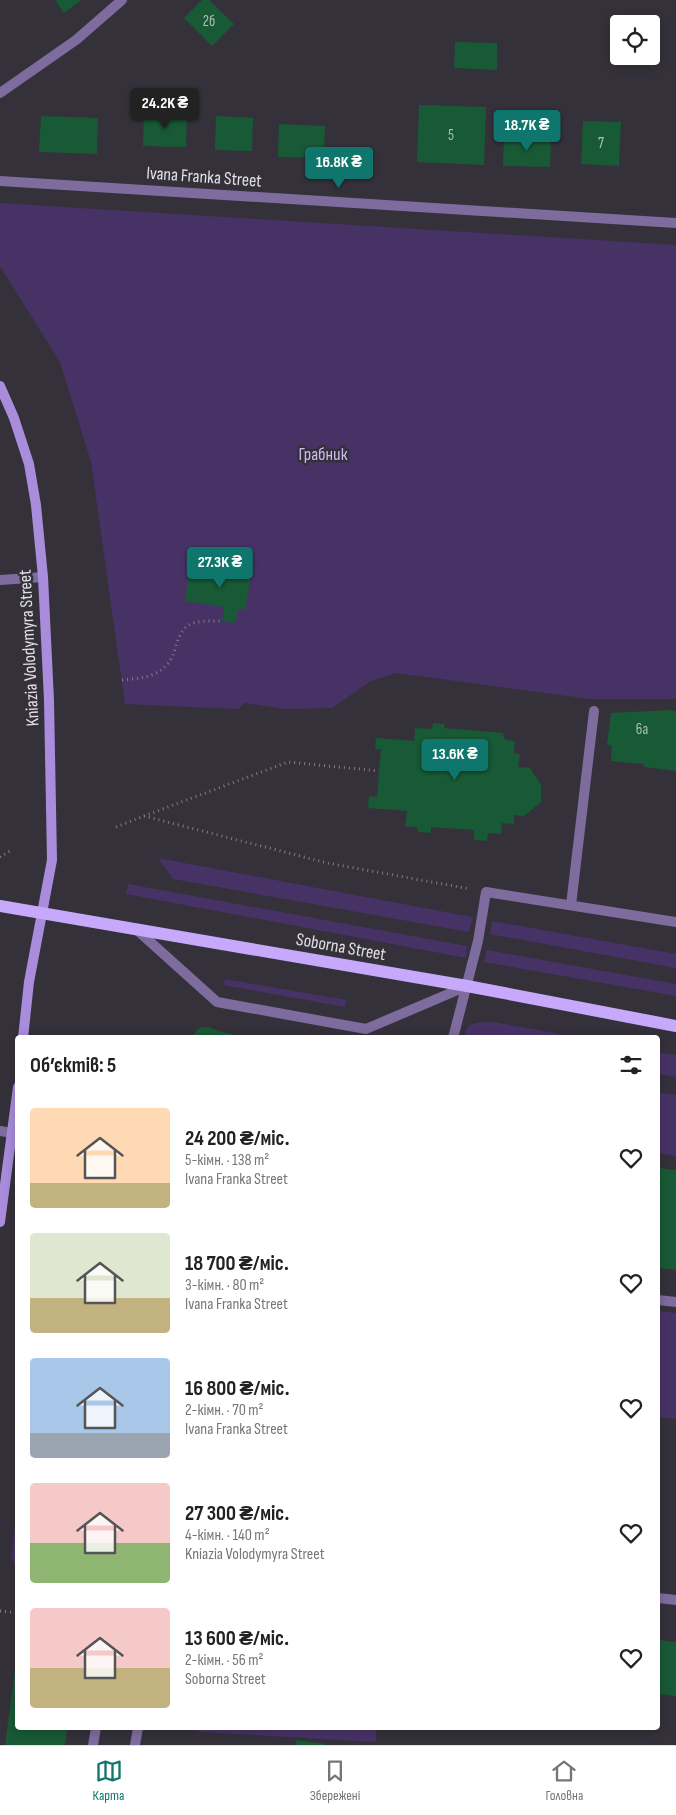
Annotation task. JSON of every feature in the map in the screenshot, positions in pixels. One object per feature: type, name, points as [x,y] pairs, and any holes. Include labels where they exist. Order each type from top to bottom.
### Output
[{"type":"main road","name":"Soborna Street","points":[[0,906],[467,986],[676,1026]]},
{"type":"street","points":[[0,93],[76,40],[122,0]]},
{"type":"street","name":"Ivana Franka Street","points":[[0,181],[676,223]]},
{"type":"street","name":"Kniazia Volodymyra Street","points":[[0,386],[14,418],[29,464],[36,505],[43,577],[49,700],[52,860],[30,982],[23,1035]]},
{"type":"street","points":[[0,580],[43,577]]},
{"type":"street","points":[[571,904],[594,711]]},
{"type":"street","points":[[453,1035],[478,941],[486,892],[676,922]]},
{"type":"street","points":[[137,930],[217,1002],[366,1029],[467,986]]},
{"type":"street","points":[[0,1222],[15,1110]]},
{"type":"street","points":[[0,1131],[12,1133]]},
{"type":"street","points":[[660,1300],[676,1302]]},
{"type":"street","points":[[660,1598],[676,1600]]},
{"type":"street","points":[[93,1745],[96,1730]]},
{"type":"street","points":[[135,1745],[138,1730]]},
{"type":"path","points":[[122,680],[141,679],[157,674],[169,662],[175,651],[179,635],[188,625],[222,621]]},
{"type":"path","points":[[116,827],[288,762],[379,772]]},
{"type":"path","points":[[144,816],[327,863],[486,892]]},
{"type":"path","points":[[0,857],[10,851]]},
{"type":"path","points":[[0,1611],[15,1613]]},
{"type":"green space","name":"Грабник","points":[[0,203],[676,245],[676,699],[590,699],[396,673],[371,681],[332,708],[285,709],[245,703],[238,709],[125,704],[91,462],[60,362],[0,266]]},
{"type":"green space","points":[[158,858],[473,917],[469,932],[173,879]]},
{"type":"green space","points":[[128,884],[467,946],[466,958],[126,894]]},
{"type":"green space","points":[[492,921],[676,954],[676,968],[490,934]]},
{"type":"green space","points":[[487,950],[676,984],[676,996],[484,962]]},
{"type":"green space","points":[[225,979],[346,1000],[345,1007],[224,985]]},
{"type":"green space","points":[[493,1022],[567,1035],[464,1035],[471,1025]]},
{"type":"green space","points":[[660,1052],[676,1055],[676,1077],[660,1074]]},
{"type":"green space","points":[[660,1092],[676,1095],[676,1156],[660,1153]]},
{"type":"green space","points":[[660,1311],[676,1313],[676,1419],[660,1417]]},
{"type":"green space","points":[[15,1527],[15,1564],[11,1557]]},
{"type":"green space","points":[[194,1730],[376,1730],[376,1742]]},
{"type":"building","points":[[55,0],[81,0],[64,13]]},
{"type":"building","points":[[202,0],[209,0],[234,24],[212,46],[184,18]]},
{"type":"building","points":[[455,42],[497,43],[497,70],[454,68]]},
{"type":"building","points":[[419,105],[486,107],[484,165],[417,162]]},
{"type":"building","points":[[144,112],[187,114],[186,147],[143,146]]},
{"type":"building","points":[[41,116],[98,118],[97,154],[39,152]]},
{"type":"building","points":[[216,116],[253,118],[252,151],[215,150]]},
{"type":"building","points":[[583,121],[621,122],[619,166],[581,164]]},
{"type":"building","points":[[279,124],[325,126],[324,158],[278,157]]},
{"type":"building","points":[[504,136],[551,137],[550,167],[503,166]]},
{"type":"building","points":[[231,561],[247,563],[245,575],[251,576],[245,610],[238,610],[235,623],[222,621],[224,607],[185,601],[190,567],[230,573]]},
{"type":"building","points":[[676,711],[676,771],[644,767],[643,764],[611,761],[612,746],[607,744],[611,713]]},
{"type":"building","points":[[433,723],[445,724],[444,728],[503,733],[505,740],[515,741],[514,753],[520,754],[518,767],[530,768],[541,785],[541,802],[524,816],[514,815],[514,824],[502,823],[501,834],[488,833],[487,841],[474,840],[474,830],[431,827],[431,833],[418,832],[417,827],[405,826],[407,811],[368,808],[369,796],[377,797],[381,749],[375,749],[376,738],[414,741],[415,728],[432,729]]},
{"type":"building","points":[[209,1027],[235,1035],[193,1035],[199,1028]]},
{"type":"building","points":[[660,1168],[676,1170],[676,1270],[660,1268]]},
{"type":"building","points":[[660,1640],[676,1642],[676,1696],[660,1694]]},
{"type":"building","points":[[15,1670],[15,1730],[67,1730],[65,1745],[5,1745]]},
{"type":"building","points":[[296,1740],[325,1744],[325,1745],[296,1745]]}]
